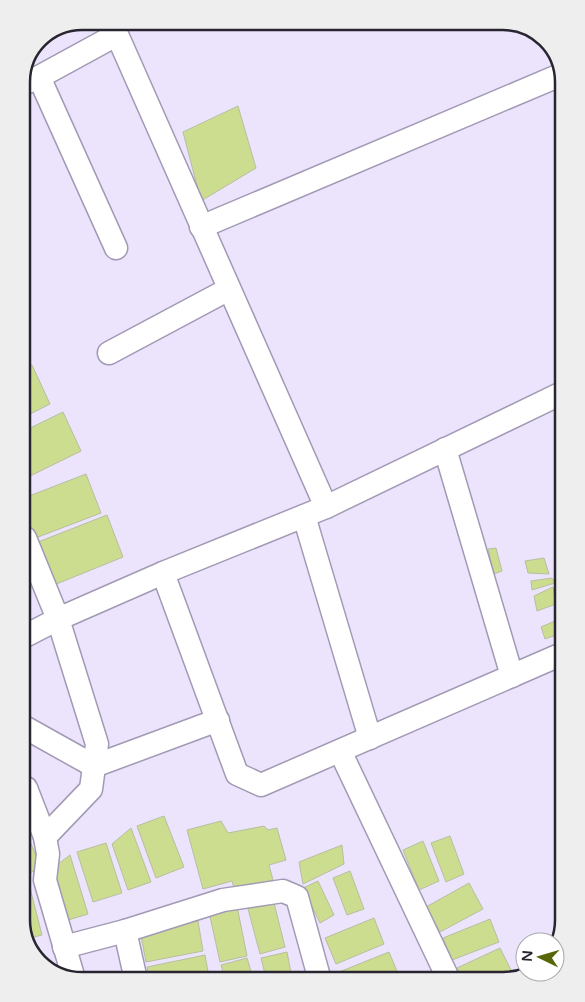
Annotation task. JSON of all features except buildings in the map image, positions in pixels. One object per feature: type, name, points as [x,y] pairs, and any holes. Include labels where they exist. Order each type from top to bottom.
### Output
[{"type":"street","points":[[111,30],[30,81],[116,248]]},
{"type":"street","points":[[115,30],[326,507]]},
{"type":"street","points":[[202,227],[555,77]]},
{"type":"street","points":[[109,353],[229,289]]},
{"type":"street","points":[[30,633],[58,619],[163,574],[326,507],[555,396]]},
{"type":"street","points":[[445,450],[512,676]]},
{"type":"street","points":[[304,516],[370,738]]},
{"type":"street","points":[[30,550],[58,619],[97,744],[91,789],[45,837]]},
{"type":"street","points":[[163,574],[237,774],[261,785],[555,657]]},
{"type":"street","points":[[30,730],[94,766],[218,720]]},
{"type":"street","points":[[340,751],[445,972]]},
{"type":"street","points":[[30,798],[45,837],[48,854],[45,880],[71,971]]},
{"type":"street","points":[[64,947],[125,931],[223,900],[284,891],[297,897],[318,972]]},
{"type":"street","points":[[125,931],[134,972]]}]
